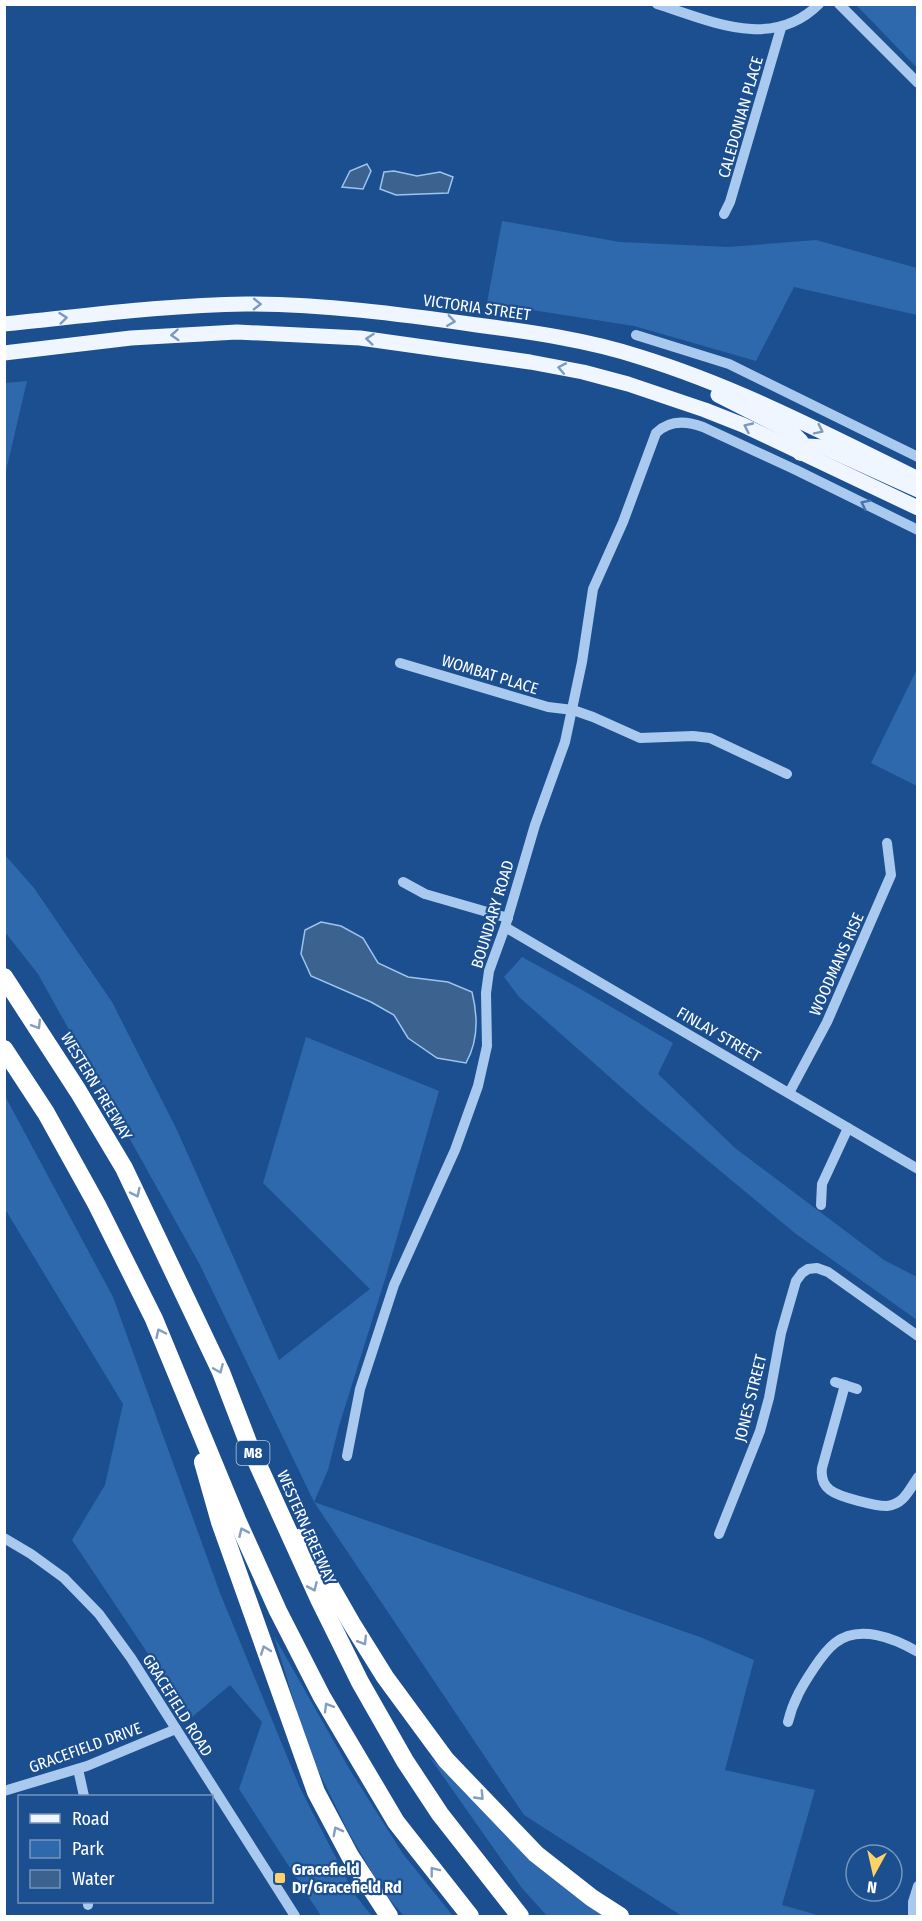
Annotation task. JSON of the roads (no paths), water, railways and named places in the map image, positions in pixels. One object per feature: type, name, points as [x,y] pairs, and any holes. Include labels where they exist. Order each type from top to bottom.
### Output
[{"type":"highway","name":"WESTERN FREEWAY","points":[[4,977],[78,1091],[124,1168],[221,1372],[249,1445],[319,1599],[360,1682],[405,1761],[440,1814],[520,1917]]},
{"type":"highway","name":"M8","points":[[4,1049],[46,1113],[97,1204],[171,1358],[278,1611],[322,1697],[396,1822],[470,1917]]},
{"type":"highway","points":[[171,1358],[220,1522],[316,1792],[350,1856],[389,1917]]},
{"type":"highway","points":[[249,1445],[385,1677],[446,1760],[536,1854],[620,1917]]},
{"type":"main road","name":"VICTORIA STREET","points":[[4,324],[174,307],[291,305],[359,309],[493,327],[587,344],[645,358],[715,383],[783,412],[918,479]]},
{"type":"main road","points":[[4,353],[141,338],[237,332],[299,334],[408,344],[583,372],[628,384],[743,425],[918,508]]},
{"type":"main road","points":[[645,358],[793,433],[802,443],[800,453]]},
{"type":"main road","points":[[800,453],[808,446],[824,447],[918,490]]},
{"type":"street","points":[[657,4],[738,27],[765,30],[781,28],[803,19],[819,4]]},
{"type":"street","points":[[839,4],[918,83]]},
{"type":"street","name":"CALEDONIAN PLACE","points":[[724,214],[730,202],[781,28]]},
{"type":"street","points":[[636,335],[729,364],[918,457]]},
{"type":"street","name":"BOUNDARY ROAD","points":[[347,1456],[360,1389],[394,1285],[455,1150],[478,1086],[487,1046],[488,976],[507,922],[532,832],[562,752],[573,710],[593,589],[623,522],[653,438],[659,429],[672,423],[690,423],[796,470]]},
{"type":"street","points":[[800,453],[796,470],[918,530]]},
{"type":"street","name":"WOMBAT PLACE","points":[[400,663],[548,707],[573,710],[597,718],[640,738],[693,736],[710,738],[787,774]]},
{"type":"street","name":"WOODMANS RISE","points":[[789,1093],[827,1022],[891,875],[887,843]]},
{"type":"street","name":"FINLAY STREET","points":[[403,882],[425,894],[507,922],[918,1169]]},
{"type":"street","points":[[821,1205],[822,1184],[848,1128]]},
{"type":"street","name":"JONES STREET","points":[[719,1534],[757,1440],[767,1405],[781,1333],[795,1285],[806,1270],[817,1268],[828,1272],[918,1335]]},
{"type":"street","points":[[857,1389],[840,1384],[822,1468],[822,1479],[826,1487],[837,1493],[887,1506],[895,1505],[902,1500],[918,1477]]},
{"type":"street","name":"GRACEFIELD ROAD","points":[[4,1538],[70,1583],[93,1607],[131,1658],[295,1917]]},
{"type":"street","points":[[788,1722],[801,1687],[828,1650],[843,1638],[860,1634],[875,1635],[903,1644],[918,1652]]},
{"type":"street","name":"GRACEFIELD DRIVE","points":[[4,1791],[78,1769],[176,1729]]},
{"type":"street","points":[[78,1769],[84,1795]]},
{"type":"street","points":[[913,1917],[914,1899],[918,1886]]},
{"type":"water","points":[[367,164],[371,171],[363,189],[342,187],[350,171]]},
{"type":"water","points":[[394,171],[417,176],[440,172],[453,177],[448,193],[396,195],[380,189],[384,172]]},
{"type":"water","points":[[321,922],[341,926],[363,938],[378,963],[408,977],[448,982],[472,992],[476,1028],[473,1046],[466,1063],[437,1058],[408,1038],[394,1015],[371,1002],[311,976],[301,954],[305,930]]},
{"type":"place","name":"Gracefield Dr/Gracefield Rd","points":[[280,1878]]}]
